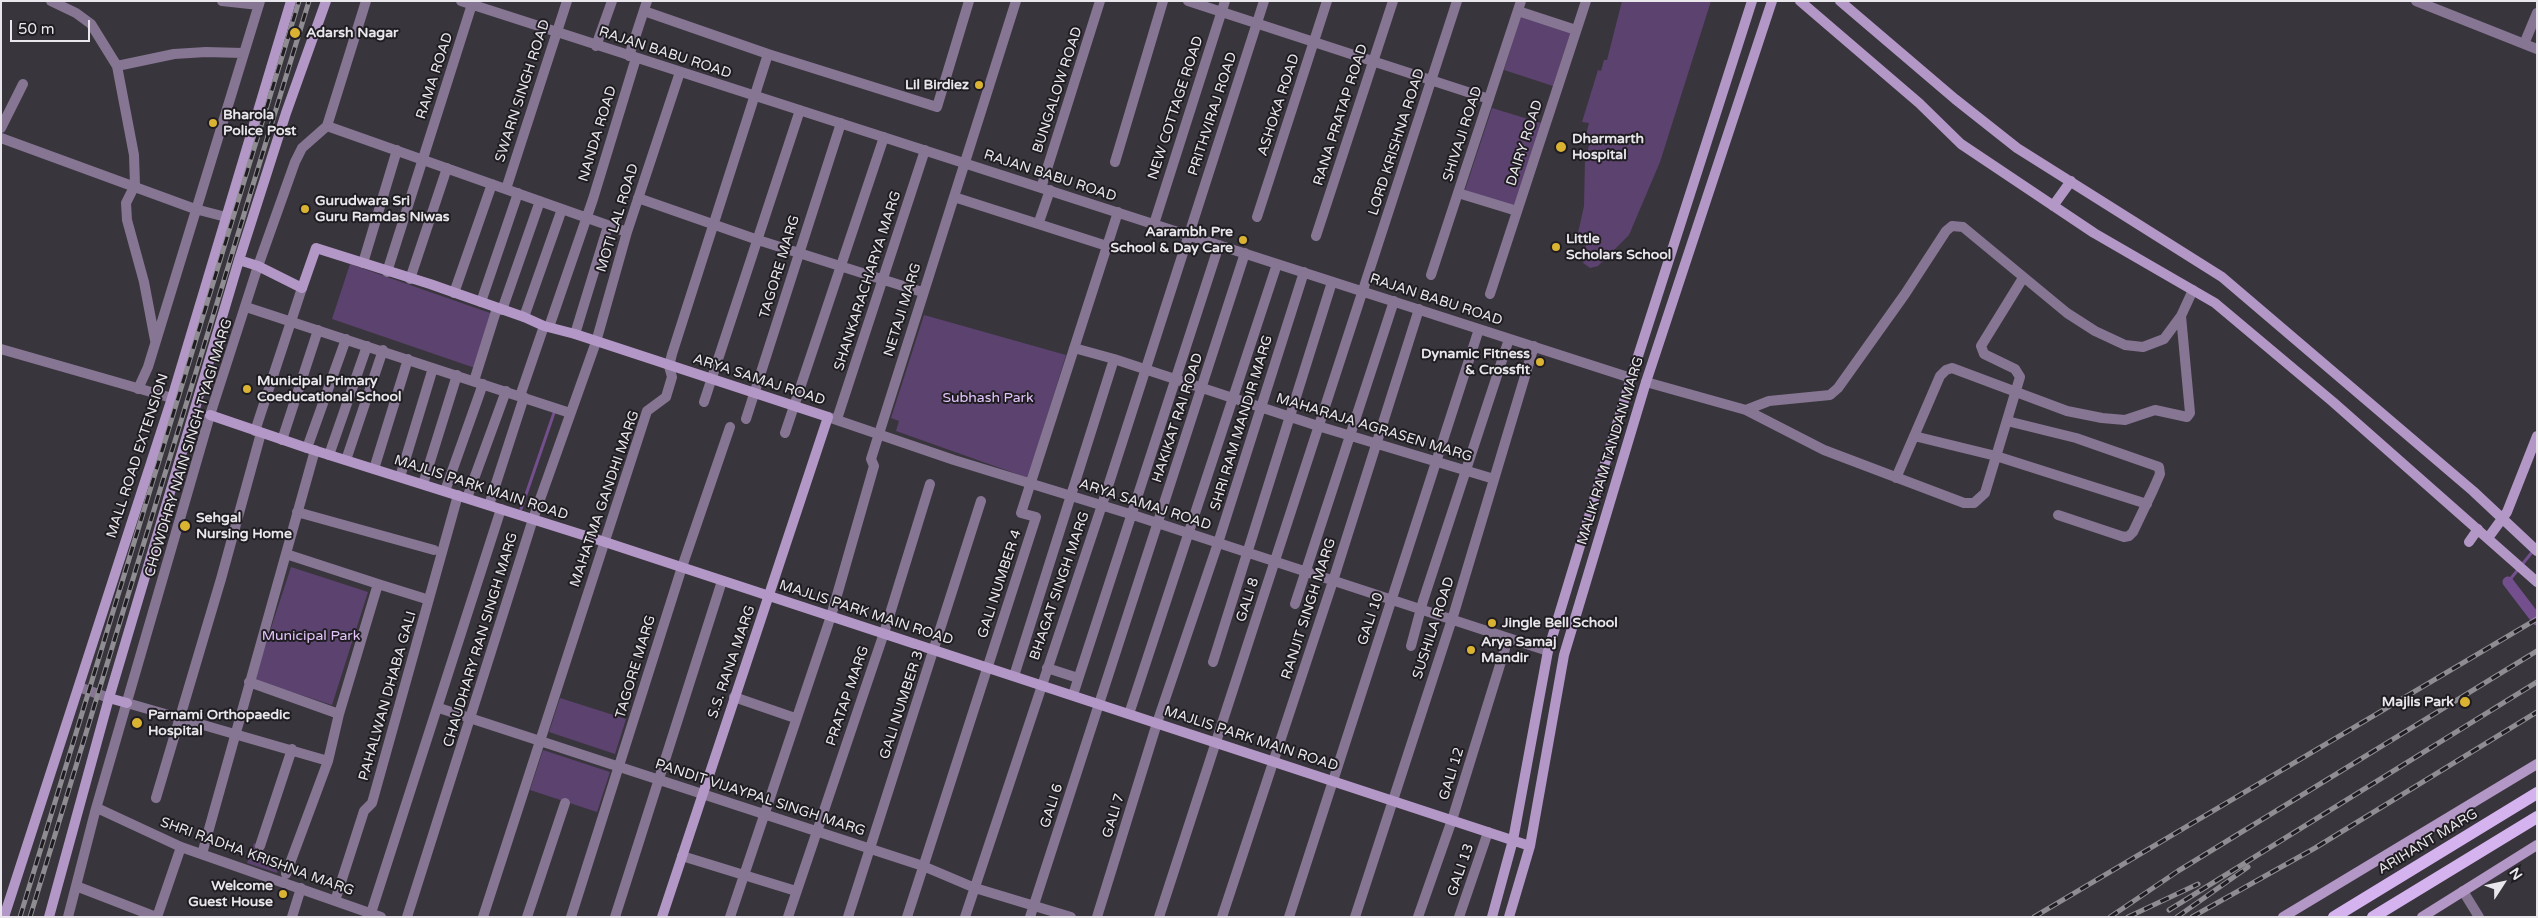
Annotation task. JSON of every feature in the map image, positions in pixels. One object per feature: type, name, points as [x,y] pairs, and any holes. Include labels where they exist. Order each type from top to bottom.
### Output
[{"type":"main road","name":"ARIHANT MARG","points":[[2334,917],[2537,793]]},
{"type":"main road","points":[[2373,917],[2537,817]]},
{"type":"street","points":[[52,1],[91,24],[117,66],[134,155],[135,185],[126,204],[127,220],[144,282],[155,343]]},
{"type":"street","points":[[138,389],[148,367],[243,53],[260,3],[222,1]]},
{"type":"street","name":"MALL ROAD EXTENSION","points":[[4,917],[172,398],[291,1]]},
{"type":"street","points":[[49,917],[110,698],[240,260],[286,113],[326,1]]},
{"type":"street","points":[[366,1],[327,126],[627,232]]},
{"type":"street","name":"RAJAN BABU ROAD","points":[[461,1],[473,3],[596,46],[841,123],[1631,378]]},
{"type":"street","name":"SWARN SINGH ROAD","points":[[506,189],[567,1]]},
{"type":"street","points":[[596,46],[612,1]]},
{"type":"street","points":[[645,6],[768,54],[937,107],[969,1]]},
{"type":"street","name":"NETAJI MARG","points":[[730,917],[795,718],[831,616],[874,466],[871,459],[922,292],[1016,1]]},
{"type":"street","name":"BUNGALOW ROAD","points":[[1040,219],[1045,189],[1100,1]]},
{"type":"street","points":[[1115,162],[1163,1]]},
{"type":"street","points":[[1188,1],[1223,6],[1257,23],[1489,100]]},
{"type":"street","name":"PRITHVIRAJ ROAD","points":[[1188,235],[1264,1]]},
{"type":"street","name":"ASHOKA ROAD","points":[[1257,217],[1327,1]]},
{"type":"street","name":"RANA PRATAP ROAD","points":[[1316,236],[1393,1]]},
{"type":"street","name":"LORD KRISHNA ROAD","points":[[1362,291],[1457,1]]},
{"type":"street","name":"DAIRY ROAD","points":[[1490,294],[1586,1]]},
{"type":"street","name":"MALIK RAM TANDAN MARG","points":[[1492,917],[1513,840],[1548,651],[1631,378],[1752,1]]},
{"type":"street","name":"MALIK RAM TANDAN MARG","points":[[1510,917],[1530,846],[1564,655],[1646,382],[1772,1]]},
{"type":"street","points":[[1800,1],[1919,103],[1961,144],[2094,232],[2215,303],[2537,582]]},
{"type":"street","points":[[1840,1],[2018,148],[2222,277],[2504,519],[2537,551]]},
{"type":"street","points":[[2416,1],[2443,6],[2537,49]]},
{"type":"street","name":"RAMA ROAD","points":[[423,160],[473,3]]},
{"type":"street","name":"NANDA ROAD","points":[[489,505],[522,397],[585,218],[645,6]]},
{"type":"street","name":"NEW COTTAGE ROAD","points":[[1154,224],[1223,6]]},
{"type":"street","points":[[1520,6],[1576,30]]},
{"type":"street","name":"SHIVAJI ROAD","points":[[1431,275],[1520,6]]},
{"type":"street","points":[[2524,44],[2537,13]]},
{"type":"street","points":[[117,66],[174,54],[206,52],[243,53]]},
{"type":"street","name":"MAHATMA GANDHI MARG","points":[[483,917],[648,411],[666,397],[672,377],[669,366],[768,54]]},
{"type":"street","name":"MOTI LAL ROAD","points":[[585,372],[596,342],[627,232],[680,72]]},
{"type":"street","points":[[1,128],[23,84]]},
{"type":"street","points":[[704,402],[713,380],[800,110]]},
{"type":"street","name":"TAGORE MARG","points":[[746,419],[797,252],[841,123]]},
{"type":"street","name":"CHOWDHRY NAIN SINGH TYAGI MARG","points":[[68,917],[97,808],[210,415],[258,266],[295,162],[302,148],[327,126]]},
{"type":"street","points":[[785,433],[884,137]]},
{"type":"street","points":[[1,138],[135,185],[195,209],[226,217]]},
{"type":"street","points":[[363,263],[397,150]]},
{"type":"street","name":"SHANKARACHARYA MARG","points":[[832,418],[883,279],[925,150]]},
{"type":"street","points":[[387,272],[423,160]]},
{"type":"street","points":[[410,279],[446,168]]},
{"type":"street","points":[[2053,206],[2071,181]]},
{"type":"street","points":[[454,293],[492,184]]},
{"type":"street","points":[[1458,193],[1517,212]]},
{"type":"street","points":[[481,302],[518,194]]},
{"type":"street","points":[[954,197],[1107,246]]},
{"type":"street","points":[[638,198],[758,240],[922,292]]},
{"type":"street","points":[[445,491],[500,309],[540,201]]},
{"type":"street","points":[[524,317],[562,209]]},
{"type":"street","name":"GALI NUMBER 4","points":[[907,917],[1036,517],[1021,513],[1118,212]]},
{"type":"street","points":[[575,334],[608,226]]},
{"type":"street","points":[[1746,410],[1769,401],[1825,396],[1838,388],[1905,294],[1946,231],[1952,226],[1962,227],[2067,313],[2094,331],[2125,345],[2143,347],[2154,344],[2171,333],[2193,290]]},
{"type":"street","name":"BHAGAT SINGH MARG","points":[[965,917],[1102,506],[1188,235]]},
{"type":"street","points":[[1073,695],[1130,514],[1219,245]]},
{"type":"street","name":"ARYA SAMAJ ROAD","points":[[156,798],[258,432],[291,321],[316,248],[481,302],[546,327],[575,334],[1030,484],[1130,514],[1548,651]]},
{"type":"street","name":"HAKIKAT RAI ROAD","points":[[1100,704],[1245,254]]},
{"type":"street","points":[[240,260],[258,266],[302,288]]},
{"type":"street","points":[[1129,714],[1277,264]]},
{"type":"street","name":"SHRI RAM MANDIR MARG","points":[[1157,723],[1218,543],[1304,272]]},
{"type":"street","points":[[1631,378],[1746,410],[1824,450],[1964,503],[1974,503],[1985,493],[2020,377],[2018,372],[1984,354],[1981,346],[2024,278]]},
{"type":"street","points":[[1213,662],[1291,418],[1332,282]]},
{"type":"street","name":"GALI 8","points":[[1159,917],[1362,291]]},
{"type":"street","points":[[1294,604],[1394,301]]},
{"type":"street","points":[[246,307],[383,350],[570,413]]},
{"type":"street","name":"RANJIT SINGH MARG","points":[[1222,917],[1333,581],[1419,310]]},
{"type":"street","points":[[1896,478],[1940,376],[1946,370],[1957,369],[2068,411],[2102,418],[2125,420],[2154,410],[2188,417],[2190,412],[2181,316]]},
{"type":"street","name":"GALI 10","points":[[1289,917],[1479,329]]},
{"type":"street","points":[[282,440],[318,330]]},
{"type":"street","points":[[1411,646],[1421,609],[1509,338]]},
{"type":"street","points":[[202,854],[234,733],[298,512],[311,449],[346,339]]},
{"type":"street","points":[[329,455],[367,346]]},
{"type":"street","name":"SUSHILA ROAD","points":[[1355,917],[1451,619],[1534,346]]},
{"type":"street","name":"MAHARAJA AGRASEN MARG","points":[[1074,348],[1114,359],[1291,418],[1494,479]]},
{"type":"street","points":[[1,349],[172,398]]},
{"type":"street","points":[[346,460],[383,350]]},
{"type":"street","points":[[374,469],[408,359]]},
{"type":"street","points":[[1014,676],[1114,359]]},
{"type":"street","points":[[400,477],[433,368]]},
{"type":"street","name":"CHAUDHARY RAN SINGH MARG","points":[[407,917],[533,519],[585,372]]},
{"type":"street","points":[[423,484],[457,376]]},
{"type":"street","name":"PAHALWAN DHABA GALI","points":[[335,901],[364,811],[372,803],[463,497],[506,392]]},
{"type":"street","name":"MAJLIS PARK MAIN ROAD","points":[[210,415],[282,440],[722,580],[1530,846]]},
{"type":"street","name":"S.S. RANA MARG","points":[[662,917],[768,596],[832,418]]},
{"type":"street","points":[[2007,421],[2076,438],[2156,465],[2160,474],[2147,504],[2133,532],[2124,537],[2058,515]]},
{"type":"street","name":"TAGORE MARG","points":[[571,917],[682,567],[730,427]]},
{"type":"street","points":[[1914,436],[1996,456],[2147,504]]},
{"type":"street","points":[[2488,538],[2504,519],[2537,436]]},
{"type":"street","name":"PRATAP MARG","points":[[788,917],[884,633],[930,484]]},
{"type":"street","name":"GALI NUMBER 3","points":[[848,917],[935,650],[981,501]]},
{"type":"street","points":[[376,915],[501,509]]},
{"type":"street","points":[[298,512],[434,550]]},
{"type":"street","points":[[2468,542],[2478,529]]},
{"type":"street","points":[[286,554],[423,598]]},
{"type":"street","points":[[615,917],[722,580]]},
{"type":"street","points":[[286,874],[328,760],[339,714],[378,584]]},
{"type":"street","name":"GALI 12","points":[[1418,917],[1452,820],[1508,639]]},
{"type":"street","points":[[1548,651],[1564,655]]},
{"type":"street","points":[[1047,668],[1078,678]]},
{"type":"street","points":[[249,682],[339,714]]},
{"type":"street","points":[[79,687],[127,703],[328,760]]},
{"type":"street","points":[[734,697],[795,718]]},
{"type":"street","name":"GALI 6","points":[[1032,912],[1100,704]]},
{"type":"street","name":"PANDIT VIJAYPAL SINGH MARG","points":[[439,708],[923,866],[1032,912],[1072,917]]},
{"type":"street","name":"GALI 7","points":[[1097,917],[1157,723]]},
{"type":"street","points":[[260,846],[292,749]]},
{"type":"street","points":[[2283,917],[2537,764]]},
{"type":"street","points":[[527,917],[565,804]]},
{"type":"street","name":"SHRI RADHA KRISHNA MARG","points":[[97,808],[181,847],[376,915]]},
{"type":"street","name":"GALI 13","points":[[1459,917],[1488,832]]},
{"type":"street","points":[[2422,917],[2537,846]]},
{"type":"street","points":[[76,886],[140,914],[156,917],[181,847]]},
{"type":"street","points":[[682,856],[744,873],[796,891]]},
{"type":"street","points":[[292,917],[301,888]]},
{"type":"street","points":[[2463,891],[2479,917]]},
{"type":"street","points":[[1497,900],[1513,906]]},
{"type":"green space","points":[[1622,1],[1711,1],[1660,162],[1629,235],[1598,266],[1590,268],[1583,263],[1586,244],[1578,233],[1584,206],[1585,159],[1591,139],[1585,138],[1589,123],[1582,122],[1598,70],[1601,71],[1604,60],[1607,60]]},
{"type":"green space","points":[[1521,15],[1571,31],[1553,86],[1504,70]]},
{"type":"green space","points":[[1492,108],[1541,123],[1514,207],[1465,190]]},
{"type":"green space","points":[[350,264],[493,314],[475,368],[332,319]]},
{"type":"green space","name":"Subhash Park","points":[[924,315],[1066,355],[1028,478],[896,431],[899,421],[891,418]]},
{"type":"green space","name":"Municipal Park","points":[[291,567],[368,592],[332,705],[254,680]]},
{"type":"green space","points":[[560,698],[626,719],[615,754],[549,732]]},
{"type":"green space","points":[[543,750],[610,772],[597,812],[530,790]]},
{"type":"green space","points":[[254,843],[280,862],[277,873],[247,863]]},
{"type":"waterway","points":[[521,509],[555,410]]},
{"type":"waterway","points":[[2508,582],[2533,551]]},
{"type":"waterway","points":[[2508,582],[2537,620]]},
{"type":"railway","points":[[20,917],[299,1]]},
{"type":"railway","points":[[30,917],[309,1]]},
{"type":"railway","points":[[2034,917],[2537,619]]},
{"type":"railway","points":[[2110,917],[2178,871],[2537,651]]},
{"type":"railway","points":[[2169,910],[2537,682]]},
{"type":"railway","points":[[2192,917],[2315,848],[2537,712]]},
{"type":"railway","points":[[2177,917],[2248,867]]},
{"type":"railway","points":[[2128,917],[2198,884]]},
{"type":"place","name":"Adarsh Nagar","points":[[295,33]]},
{"type":"place","name":"Lil Birdiez","points":[[979,85]]},
{"type":"place","name":"Bharola Police Post","points":[[213,123]]},
{"type":"place","name":"Dharmarth Hospital","points":[[1561,147]]},
{"type":"place","name":"Gurudwara Sri Guru Ramdas Niwas","points":[[305,209]]},
{"type":"place","name":"Aarambh Pre School & Day Care","points":[[1243,240]]},
{"type":"place","name":"Little Scholars School","points":[[1556,247]]},
{"type":"place","name":"Dynamic Fitness & Crossfit","points":[[1540,362]]},
{"type":"place","name":"Municipal Primary Coeducational School","points":[[247,389]]},
{"type":"place","name":"Sehgal Nursing Home","points":[[185,526]]},
{"type":"place","name":"Jingle Bell School","points":[[1492,623]]},
{"type":"place","name":"Arya Samaj Mandir","points":[[1471,650]]},
{"type":"place","name":"Majlis Park","points":[[2465,702]]},
{"type":"place","name":"Parnami Orthopaedic Hospital","points":[[137,723]]},
{"type":"place","name":"Welcome Guest House","points":[[283,894]]}]
